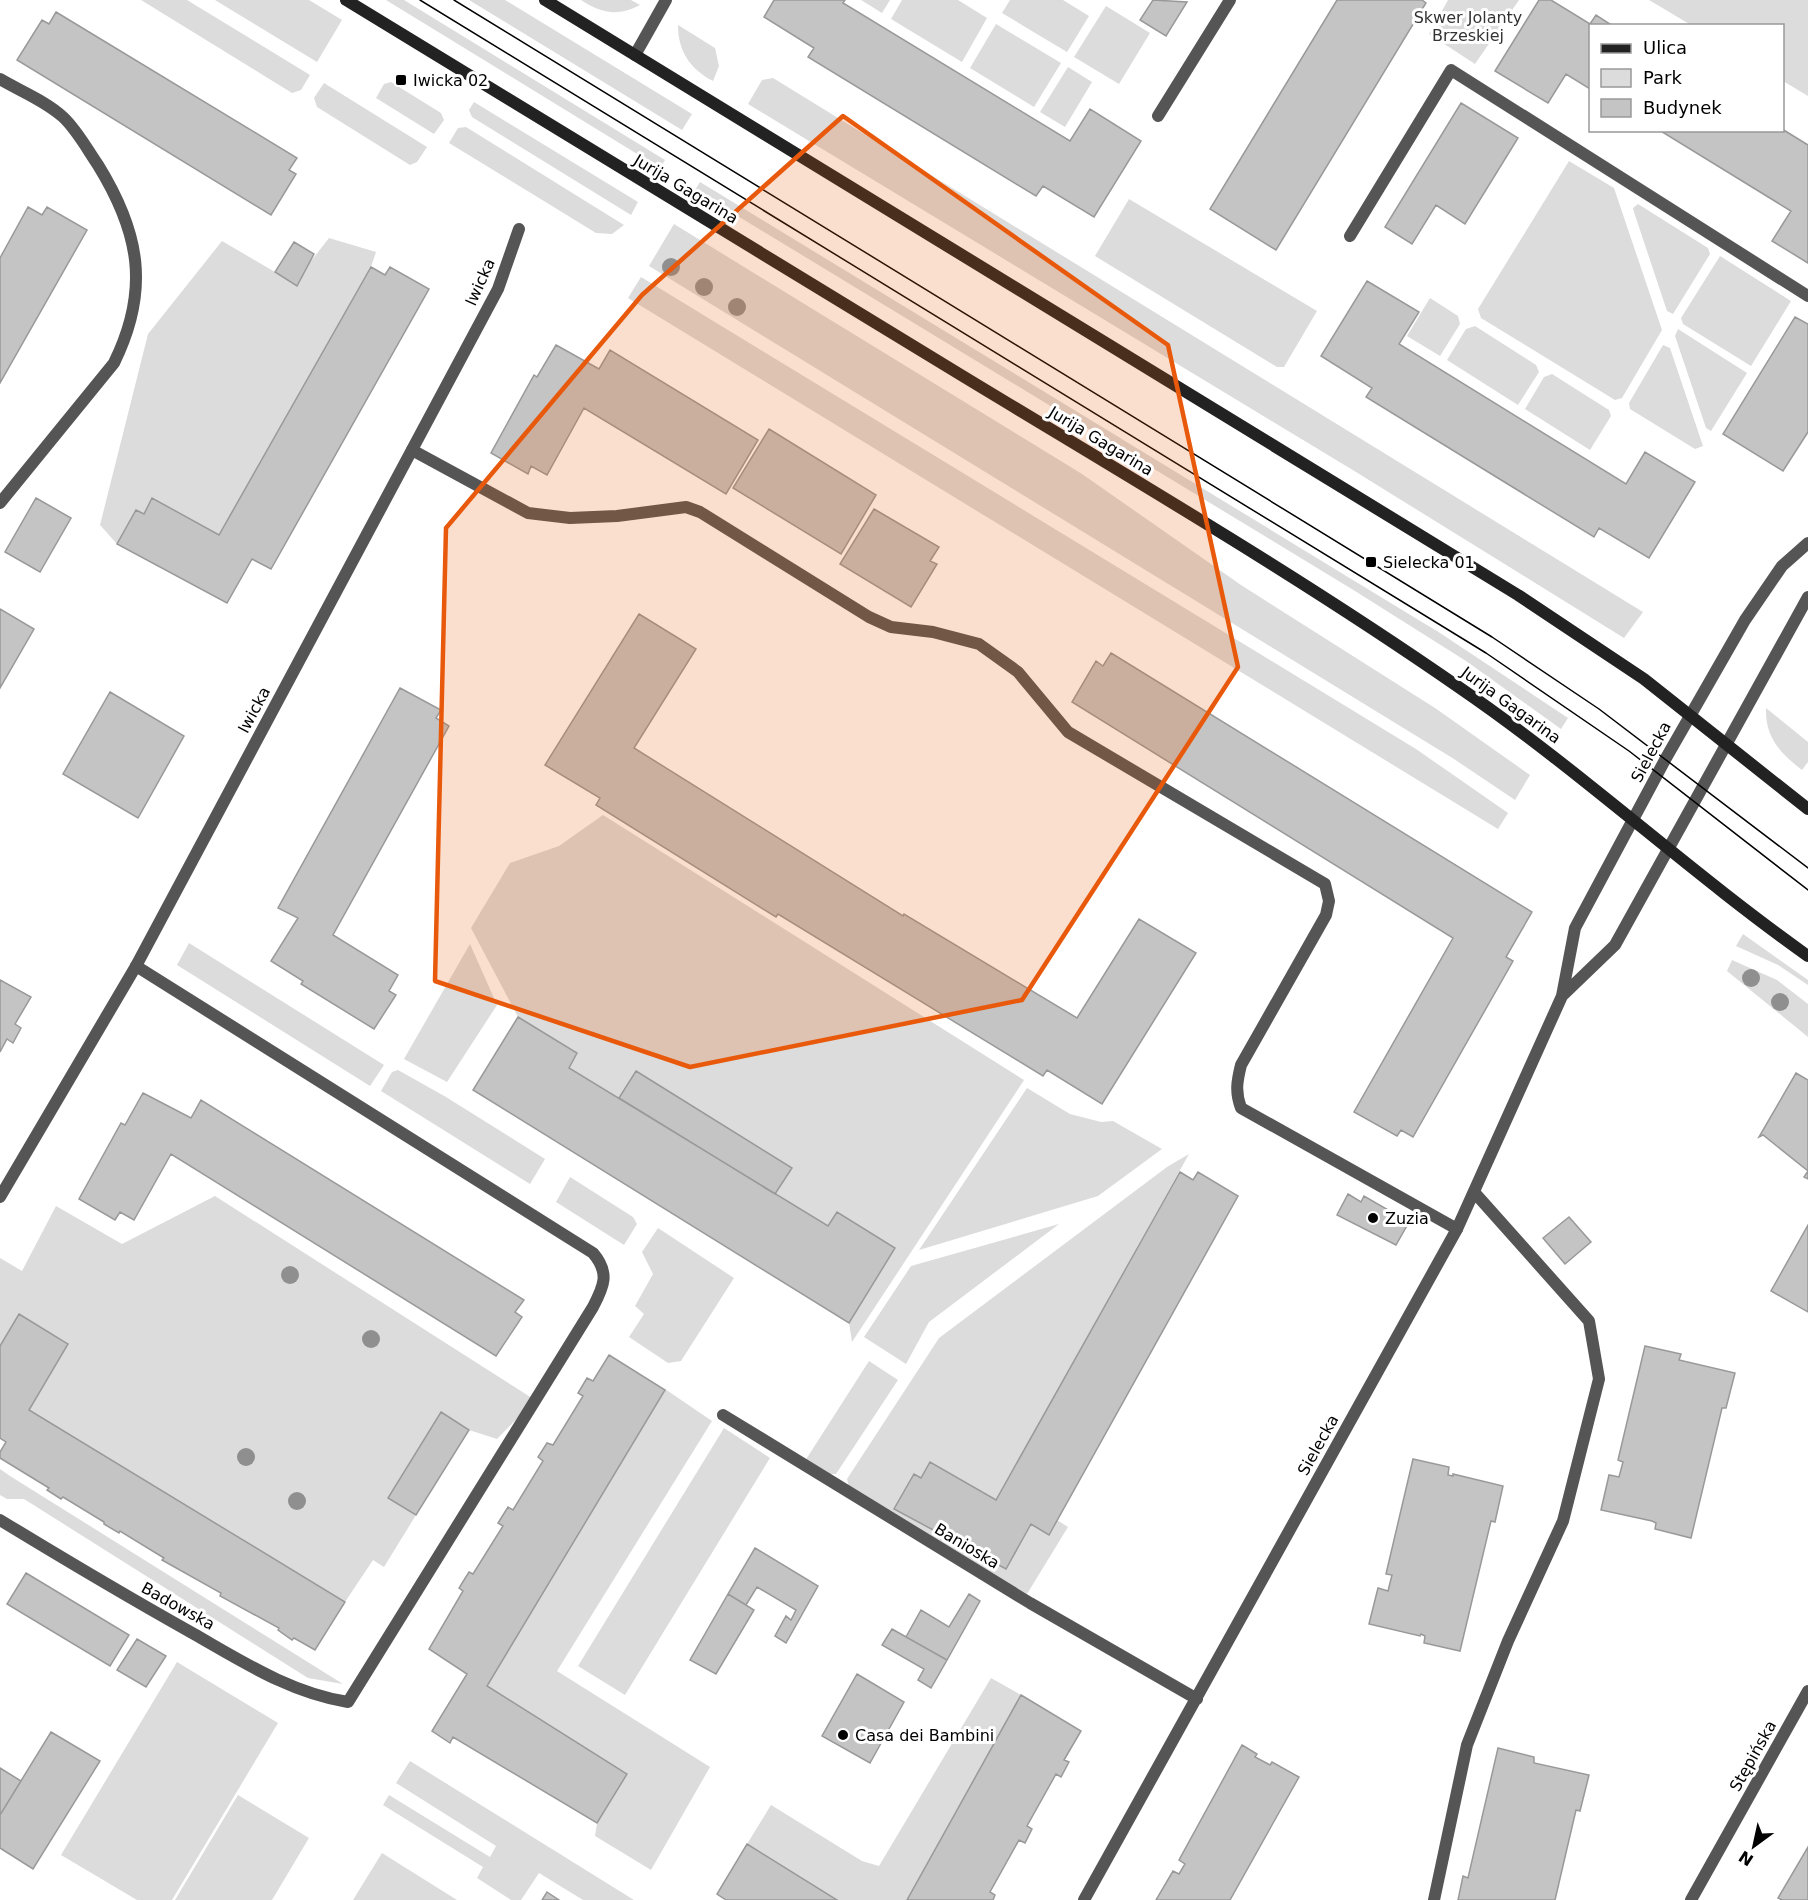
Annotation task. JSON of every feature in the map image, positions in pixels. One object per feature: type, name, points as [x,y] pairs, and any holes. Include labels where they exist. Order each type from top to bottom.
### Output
[{"type":"main road","name":"Jurija Gagarina","points":[[346,0],[1143,485],[1367,625],[1518,730],[1740,908],[1808,956]]},
{"type":"main road","points":[[545,0],[1518,595],[1626,666],[1808,809]]},
{"type":"street","points":[[635,55],[666,0]]},
{"type":"street","points":[[1158,116],[1230,0]]},
{"type":"street","points":[[1350,236],[1451,70],[1808,296]]},
{"type":"street","points":[[0,79],[62,115],[75,130],[113,190],[132,234],[138,273],[135,307],[125,341],[114,363],[0,503]]},
{"type":"street","name":"Iwicka","points":[[0,1197],[136,966],[498,289],[519,229]]},
{"type":"street","points":[[412,450],[528,513],[570,518],[617,516],[686,507],[700,512],[869,617],[891,627],[933,632],[979,644],[1018,672],[1068,732],[1325,884],[1329,901],[1326,915],[1241,1065],[1236,1083],[1236,1096],[1240,1108],[1457,1228]]},
{"type":"street","name":"Sielecka","points":[[1084,1900],[1457,1228],[1562,996],[1575,928],[1689,715],[1745,620],[1782,566],[1808,543]]},
{"type":"street","name":"Sielecka","points":[[1562,996],[1615,945],[1808,597]]},
{"type":"street","name":"Badowska","points":[[0,1520],[95,1579],[270,1677],[325,1699],[348,1702],[592,1307],[605,1282],[603,1267],[593,1253],[136,966]]},
{"type":"street","points":[[1434,1900],[1467,1744],[1508,1641],[1563,1521],[1599,1379],[1588,1321],[1474,1192]]},
{"type":"street","name":"Banioska","points":[[723,1415],[1020,1597],[1197,1699]]},
{"type":"street","name":"Stępińska","points":[[1691,1900],[1808,1691]]},
{"type":"highlighted area","points":[[843,116],[1168,345],[1238,667],[1022,1000],[690,1067],[435,981],[446,528],[642,295]]},
{"type":"green space","points":[[141,0],[187,0],[310,75],[301,90],[292,93]]},
{"type":"green space","points":[[215,0],[309,0],[342,20],[317,62]]},
{"type":"green space","points":[[386,0],[404,0],[665,160],[660,168]]},
{"type":"green space","points":[[469,0],[505,0],[692,114],[682,130]]},
{"type":"green space","points":[[581,0],[631,0],[640,5],[624,11],[609,12],[595,8]]},
{"type":"green space","points":[[861,0],[890,0],[882,13]]},
{"type":"green space","points":[[902,0],[958,0],[987,18],[962,62],[891,19]]},
{"type":"green space","points":[[1010,0],[1063,0],[1089,16],[1067,52],[1002,13]]},
{"type":"green space","name":"Skwer Jolanty Brzeskiej","points":[[1448,0],[1519,0],[1475,64],[1429,34]]},
{"type":"green space","points":[[1649,0],[1808,0],[1808,96],[1784,82],[1784,24],[1689,24]]},
{"type":"green space","points":[[1106,6],[1150,33],[1119,84],[1074,57]]},
{"type":"green space","points":[[996,24],[1061,63],[1034,107],[970,68]]},
{"type":"green space","points":[[678,25],[715,48],[719,66],[713,81],[698,71],[687,58],[680,43]]},
{"type":"green space","points":[[1068,67],[1092,82],[1065,127],[1040,112]]},
{"type":"green space","points":[[773,78],[1643,612],[1624,638],[1356,472],[748,104],[762,80]]},
{"type":"green space","points":[[391,82],[441,113],[444,120],[434,134],[376,98],[384,84]]},
{"type":"green space","points":[[324,83],[427,147],[417,162],[410,165],[317,107],[314,98]]},
{"type":"green space","points":[[474,102],[638,202],[631,215],[472,117],[469,110]]},
{"type":"green space","points":[[466,127],[624,225],[612,234],[596,233],[449,143],[458,128]]},
{"type":"green space","points":[[1569,161],[1614,188],[1662,330],[1622,398],[1615,400],[1481,318],[1478,309]]},
{"type":"green space","points":[[700,182],[1440,633],[1568,718],[1561,729],[1466,661],[1355,591],[695,190]]},
{"type":"green space","points":[[1129,199],[1317,311],[1284,367],[1277,367],[1095,256]]},
{"type":"green space","points":[[1638,204],[1708,248],[1710,254],[1673,314],[1667,311],[1634,212],[1633,208]]},
{"type":"green space","points":[[674,224],[1082,474],[1241,585],[1435,708],[1530,775],[1515,800],[1454,759],[649,266]]},
{"type":"green space","points":[[329,238],[376,252],[371,267],[219,535],[152,499],[144,514],[136,510],[117,544],[100,525],[148,334],[222,241],[275,272],[304,270]]},
{"type":"green space","points":[[1720,256],[1791,301],[1751,366],[1683,324],[1681,318]]},
{"type":"green space","points":[[641,277],[1416,749],[1508,813],[1498,829],[628,298]]},
{"type":"green space","points":[[1430,298],[1458,316],[1460,324],[1440,356],[1407,336]]},
{"type":"green space","points":[[1475,326],[1536,365],[1539,372],[1518,405],[1447,360],[1466,329]]},
{"type":"green space","points":[[1678,329],[1747,373],[1711,431],[1706,428],[1675,336]]},
{"type":"green space","points":[[1663,345],[1670,348],[1703,446],[1695,449],[1630,409],[1629,403]]},
{"type":"green space","points":[[1552,374],[1609,410],[1611,416],[1590,450],[1525,409],[1544,377]]},
{"type":"green space","points":[[1766,708],[1808,742],[1808,762],[1802,770],[1775,744],[1768,728]]},
{"type":"green space","points":[[603,815],[1024,1080],[852,1342],[849,1323],[895,1248],[837,1212],[828,1226],[775,1194],[791,1168],[636,1072],[619,1098],[569,1068],[577,1053],[518,1017],[471,928],[510,863],[559,846]]},
{"type":"green space","points":[[1743,934],[1808,980],[1808,985],[1778,965],[1736,946]]},
{"type":"green space","points":[[189,943],[384,1065],[370,1086],[177,965]]},
{"type":"green space","points":[[470,944],[497,1005],[447,1082],[404,1059]]},
{"type":"green space","points":[[1732,960],[1777,980],[1808,1004],[1808,1037],[1727,971]]},
{"type":"green space","points":[[398,1070],[545,1159],[530,1184],[381,1091],[392,1072]]},
{"type":"green space","points":[[1027,1088],[1070,1114],[1101,1122],[1113,1121],[1162,1149],[1098,1196],[919,1250]]},
{"type":"green space","points":[[1189,1154],[996,1500],[930,1463],[921,1478],[914,1475],[894,1509],[1006,1569],[1031,1524],[1049,1535],[1057,1520],[1068,1527],[1027,1594],[849,1487],[847,1479],[939,1338],[1167,1167]]},
{"type":"green space","points":[[570,1177],[633,1217],[637,1224],[624,1245],[556,1202]]},
{"type":"green space","points":[[215,1196],[535,1400],[497,1439],[469,1430],[441,1412],[388,1498],[416,1515],[384,1567],[373,1560],[345,1602],[29,1410],[68,1343],[20,1314],[0,1346],[0,1258],[22,1271],[56,1206],[122,1244]]},
{"type":"green space","points":[[1059,1224],[929,1322],[906,1364],[864,1337],[911,1266]]},
{"type":"green space","points":[[658,1228],[734,1278],[681,1361],[668,1363],[629,1337],[644,1314],[635,1306],[653,1274],[642,1252]]},
{"type":"green space","points":[[869,1361],[898,1380],[836,1474],[828,1474],[805,1461]]},
{"type":"green space","points":[[665,1389],[712,1421],[557,1671],[710,1767],[651,1870],[595,1836],[597,1823],[627,1773],[487,1686]]},
{"type":"green space","points":[[724,1428],[770,1458],[625,1695],[578,1666]]},
{"type":"green space","points":[[0,1469],[343,1684],[308,1678],[24,1499],[7,1499],[0,1495]]},
{"type":"green space","points":[[177,1662],[278,1723],[172,1900],[137,1900],[61,1855]]},
{"type":"green space","points":[[991,1678],[1021,1695],[907,1900],[837,1900],[747,1844],[771,1805],[862,1861],[879,1866]]},
{"type":"green space","points":[[410,1761],[634,1900],[583,1900],[539,1873],[521,1900],[511,1900],[477,1878],[483,1867],[383,1805],[389,1795],[490,1857],[496,1846],[396,1783]]},
{"type":"green space","points":[[238,1795],[309,1838],[272,1900],[175,1900]]},
{"type":"green space","points":[[382,1853],[457,1900],[353,1900]]},
{"type":"building","points":[[774,0],[845,0],[843,3],[1070,141],[1090,109],[1141,141],[1094,217],[1043,186],[1036,196],[808,57],[814,48],[764,17]]},
{"type":"building","points":[[1153,0],[1187,2],[1166,36],[1140,20]]},
{"type":"building","points":[[1337,0],[1422,0],[1426,3],[1276,250],[1210,209]]},
{"type":"building","points":[[1539,0],[1551,0],[1590,24],[1589,88],[1566,74],[1548,103],[1495,71]]},
{"type":"building","points":[[56,12],[297,158],[289,170],[296,174],[271,215],[17,60],[42,20],[49,24]]},
{"type":"building","points":[[1596,15],[1610,24],[1590,24]]},
{"type":"building","points":[[1461,103],[1518,138],[1465,224],[1436,205],[1412,244],[1385,227]]},
{"type":"building","points":[[1784,130],[1808,145],[1808,263],[1772,241],[1791,211],[1662,132]]},
{"type":"building","points":[[28,207],[42,215],[47,207],[87,230],[0,383],[0,258]]},
{"type":"building","points":[[294,242],[314,254],[297,286],[275,272]]},
{"type":"building","points":[[371,267],[385,275],[390,267],[429,289],[271,569],[252,559],[227,603],[117,544],[136,510],[144,514],[152,498],[219,535]]},
{"type":"building","points":[[1367,281],[1419,312],[1399,344],[1626,484],[1645,452],[1695,482],[1649,558],[1599,528],[1594,537],[1366,397],[1372,388],[1321,356]]},
{"type":"building","points":[[1795,317],[1808,324],[1808,432],[1783,471],[1723,434]]},
{"type":"building","points":[[556,345],[599,369],[610,350],[758,440],[726,494],[584,408],[547,475],[531,466],[528,474],[491,453],[534,375],[537,377]]},
{"type":"building","points":[[769,429],[876,495],[841,554],[733,488]]},
{"type":"building","points":[[36,498],[71,518],[40,572],[5,552]]},
{"type":"building","points":[[874,509],[939,547],[930,561],[937,564],[911,607],[840,564]]},
{"type":"building","points":[[0,609],[34,629],[0,688]]},
{"type":"building","points":[[639,614],[696,649],[634,748],[903,916],[904,914],[1077,1018],[1139,919],[1196,953],[1102,1104],[1047,1070],[1043,1076],[778,914],[776,917],[596,805],[600,798],[545,765]]},
{"type":"building","points":[[1111,653],[1532,912],[1506,957],[1513,961],[1413,1137],[1401,1130],[1397,1136],[1354,1112],[1453,938],[1072,702],[1096,661],[1103,666]]},
{"type":"building","points":[[400,688],[441,710],[436,718],[449,726],[333,935],[398,975],[389,991],[396,995],[374,1029],[301,984],[303,981],[271,961],[298,918],[278,908]]},
{"type":"building","points":[[110,692],[184,736],[138,818],[63,774]]},
{"type":"building","points":[[0,980],[31,997],[15,1024],[21,1028],[13,1043],[7,1039],[0,1052]]},
{"type":"building","points":[[518,1017],[577,1053],[569,1068],[828,1226],[837,1212],[895,1248],[849,1323],[473,1090]]},
{"type":"building","points":[[636,1071],[792,1168],[775,1194],[619,1098]]},
{"type":"building","points":[[1796,1073],[1808,1080],[1808,1171],[1763,1135],[1759,1137]]},
{"type":"building","points":[[143,1093],[191,1118],[201,1100],[524,1300],[515,1312],[522,1317],[496,1356],[171,1154],[134,1220],[120,1212],[115,1220],[79,1199],[121,1123],[125,1125]]},
{"type":"building","points":[[1180,1172],[1193,1180],[1198,1172],[1238,1196],[1049,1535],[1031,1524],[1006,1569],[894,1509],[914,1474],[921,1478],[930,1462],[996,1500]]},
{"type":"building","name":"Zuzia","points":[[1348,1194],[1361,1202],[1364,1196],[1409,1222],[1396,1245],[1337,1215]]},
{"type":"building","points":[[1569,1217],[1591,1242],[1565,1264],[1543,1238]]},
{"type":"building","points":[[1808,1225],[1808,1312],[1771,1291]]},
{"type":"building","points":[[19,1314],[68,1344],[29,1410],[345,1602],[315,1650],[294,1638],[292,1640],[278,1630],[279,1628],[220,1596],[221,1593],[162,1560],[164,1558],[104,1524],[63,1497],[61,1499],[47,1490],[49,1488],[0,1458],[0,1452],[6,1442],[0,1438],[0,1346]]},
{"type":"building","points":[[1645,1346],[1681,1354],[1679,1360],[1735,1373],[1726,1408],[1722,1408],[1691,1538],[1655,1529],[1656,1523],[1652,1521],[1601,1510],[1609,1475],[1619,1477],[1623,1462],[1618,1460]]},
{"type":"building","points":[[609,1355],[665,1390],[487,1686],[627,1774],[597,1823],[453,1737],[450,1743],[432,1731],[467,1674],[429,1649],[463,1591],[459,1588],[469,1572],[473,1574],[503,1526],[498,1523],[508,1507],[513,1510],[543,1461],[538,1457],[547,1443],[553,1445],[583,1396],[578,1393],[587,1378],[593,1381]]},
{"type":"building","points":[[441,1412],[469,1430],[416,1515],[388,1498]]},
{"type":"building","points":[[1413,1459],[1449,1467],[1448,1475],[1453,1476],[1453,1474],[1503,1486],[1495,1522],[1491,1521],[1460,1651],[1424,1643],[1425,1636],[1421,1634],[1420,1636],[1369,1624],[1378,1588],[1388,1591],[1392,1575],[1386,1574]]},
{"type":"building","points":[[755,1548],[818,1586],[786,1643],[775,1636],[786,1616],[791,1620],[796,1610],[757,1587],[746,1605],[728,1594]]},
{"type":"building","points":[[26,1573],[129,1635],[110,1666],[7,1604]]},
{"type":"building","points":[[728,1594],[754,1610],[716,1674],[690,1660]]},
{"type":"building","points":[[969,1594],[980,1601],[947,1660],[906,1637],[921,1610],[949,1627]]},
{"type":"building","points":[[892,1629],[947,1660],[931,1688],[918,1680],[924,1669],[882,1645]]},
{"type":"building","points":[[137,1639],[166,1656],[146,1687],[117,1670]]},
{"type":"building","points":[[857,1674],[904,1702],[870,1763],[822,1736]]},
{"type":"building","points":[[1021,1695],[1081,1731],[1064,1760],[1069,1762],[1061,1777],[1056,1774],[1027,1826],[1032,1829],[1025,1843],[1019,1840],[990,1892],[995,1895],[993,1900],[907,1900]]},
{"type":"building","points":[[51,1732],[100,1761],[33,1869],[0,1848],[0,1815]]},
{"type":"building","points":[[1242,1745],[1257,1754],[1255,1757],[1270,1765],[1272,1762],[1299,1777],[1230,1900],[1156,1900],[1173,1871],[1179,1874],[1185,1864],[1179,1860]]},
{"type":"building","points":[[1498,1748],[1534,1757],[1534,1763],[1589,1775],[1580,1811],[1576,1810],[1555,1900],[1458,1900],[1463,1876],[1468,1878]]},
{"type":"building","points":[[0,1768],[21,1781],[0,1815]]},
{"type":"building","points":[[747,1844],[837,1900],[726,1900],[717,1894]]},
{"type":"building","points":[[1808,1847],[1808,1900],[1778,1898]]},
{"type":"building","points":[[547,1892],[559,1900],[542,1900]]},
{"type":"tram line","points":[[420,0],[1486,653],[1629,751],[1808,890]]},
{"type":"tram line","points":[[454,0],[1492,637],[1599,709],[1808,868]]},
{"type":"place","name":"Iwicka 02","points":[[401,80]]},
{"type":"place","name":"Sielecka 01","points":[[1371,562]]},
{"type":"place","name":"Zuzia","points":[[1373,1218]]},
{"type":"place","name":"Casa dei Bambini","points":[[843,1735]]}]
